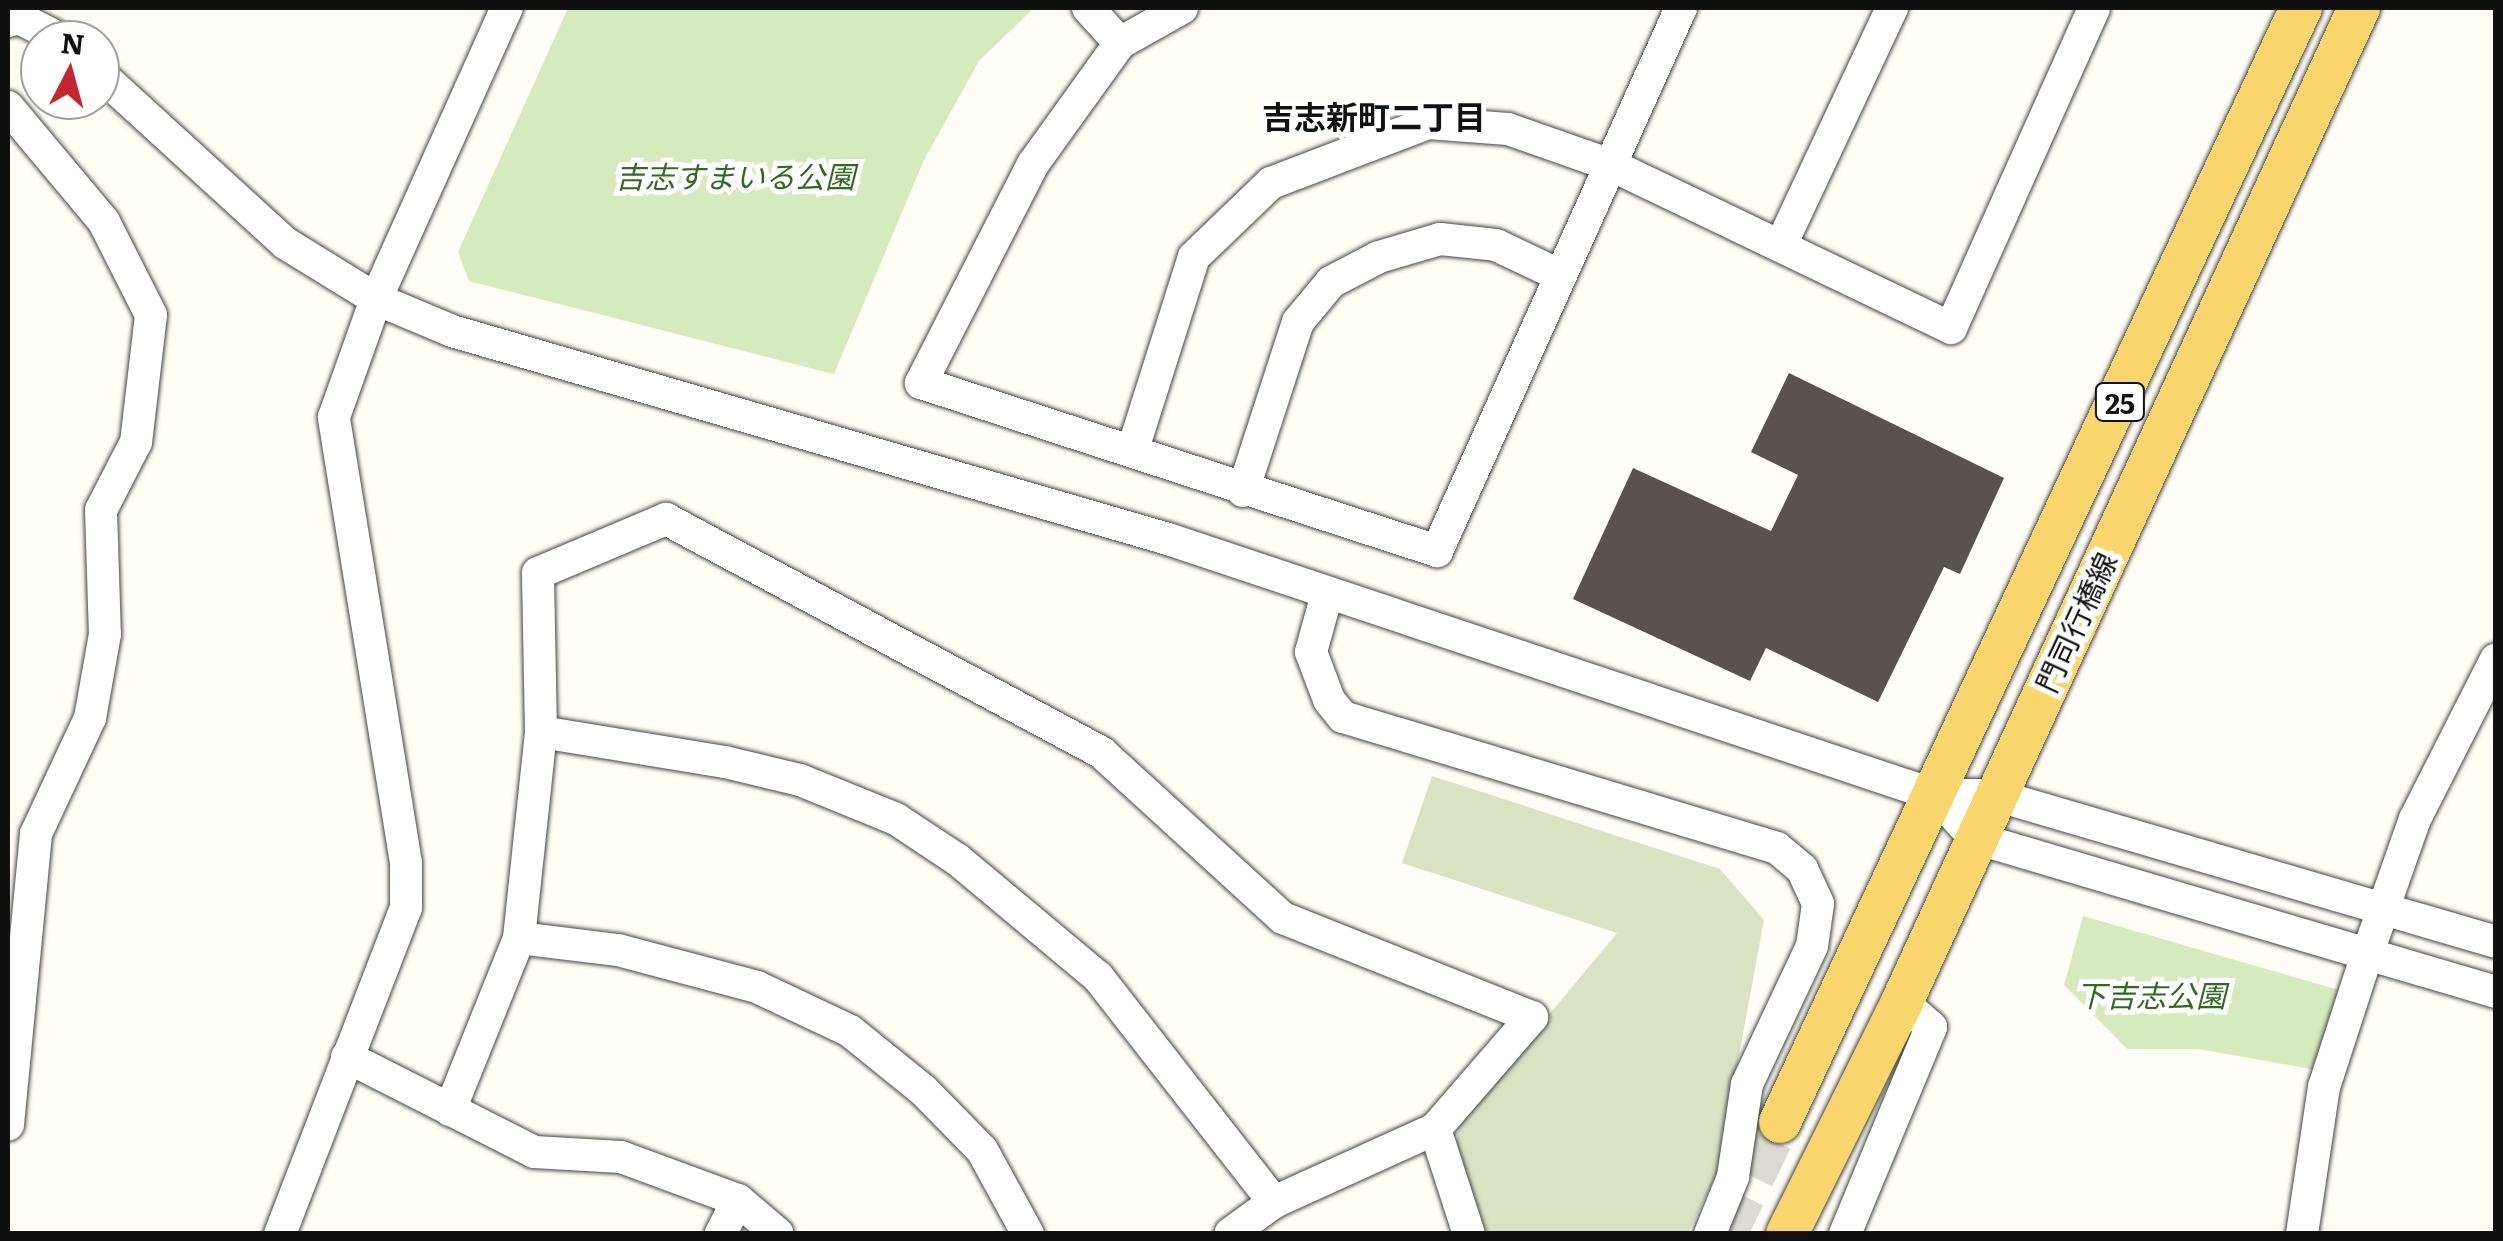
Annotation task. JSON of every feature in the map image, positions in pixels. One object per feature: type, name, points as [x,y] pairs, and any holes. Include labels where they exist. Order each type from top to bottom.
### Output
[{"type":"main road","name":"門司行橋線","points":[[1780,1122],[2301,8]]},
{"type":"main road","name":"門司行橋線","points":[[1787,1234],[1902,1002],[2359,8]]},
{"type":"street","points":[[280,1234],[406,908],[406,864],[334,416],[376,299],[508,8]]},
{"type":"street","points":[[1088,8],[1120,43]]},
{"type":"street","points":[[1182,8],[1120,43],[1033,164],[920,383],[1133,449],[1243,491],[1437,551],[1557,274],[1681,8]]},
{"type":"street","points":[[1781,245],[1892,8]]},
{"type":"street","points":[[1133,449],[1194,257],[1271,182],[1428,123],[1508,129],[1611,164],[1951,328],[2094,8]]},
{"type":"street","points":[[120,92],[285,244],[376,299],[452,331],[1168,539],[1935,795],[1995,795],[2496,942]]},
{"type":"street","points":[[8,107],[104,222],[151,315],[136,442],[101,510],[105,634],[90,718],[36,834],[8,1124]]},
{"type":"street","points":[[1243,491],[1298,322],[1330,282],[1379,257],[1440,239],[1496,245],[1557,274]]},
{"type":"street","points":[[450,1110],[519,938],[541,732],[538,572],[666,519],[1102,754],[1283,918],[1532,1018],[1435,1129],[1274,1202],[1230,1234]]},
{"type":"street","points":[[1327,594],[1311,652],[1329,700],[1344,716],[1777,848],[1802,869],[1818,904],[1812,946],[1747,1084],[1733,1177],[1710,1234]]},
{"type":"street","points":[[2302,1234],[2324,1086],[2367,955],[2386,912],[2415,819],[2496,658]]},
{"type":"street","points":[[541,732],[744,766],[800,780],[896,819],[958,860],[1098,977],[1274,1202]]},
{"type":"street","points":[[1935,795],[1976,838],[2496,992]]},
{"type":"street","points":[[519,938],[618,950],[756,987],[850,1031],[924,1091],[982,1150],[1028,1234]]},
{"type":"street","points":[[1846,1234],[1932,1027],[1902,1002]]},
{"type":"street","points":[[347,1057],[534,1152],[621,1158],[738,1200],[778,1234]]},
{"type":"street","points":[[1435,1129],[1469,1234]]},
{"type":"street","points":[[720,1234],[738,1200]]},
{"type":"green space","name":"吉志すまいる公園","points":[[568,8],[1034,8],[979,61],[924,160],[834,374],[469,281],[458,252]]},
{"type":"green space","points":[[1432,776],[1720,869],[1764,920],[1717,1174],[1688,1233],[1487,1233],[1457,1148],[1458,1124],[1617,933],[1402,863]]},
{"type":"green space","name":"下吉志公園","points":[[2083,916],[2339,990],[2316,1070],[2199,1049],[2127,1049],[2064,985]]},
{"type":"building","points":[[1789,373],[2004,478],[1960,574],[1944,567],[1878,702],[1766,648],[1750,681],[1573,599],[1633,468],[1771,531],[1798,475],[1751,452]]},
{"type":"tunnel","points":[[1726,1234],[1780,1122]]},
{"type":"district","name":"吉志新町二丁目","points":[[1374,115]]}]
